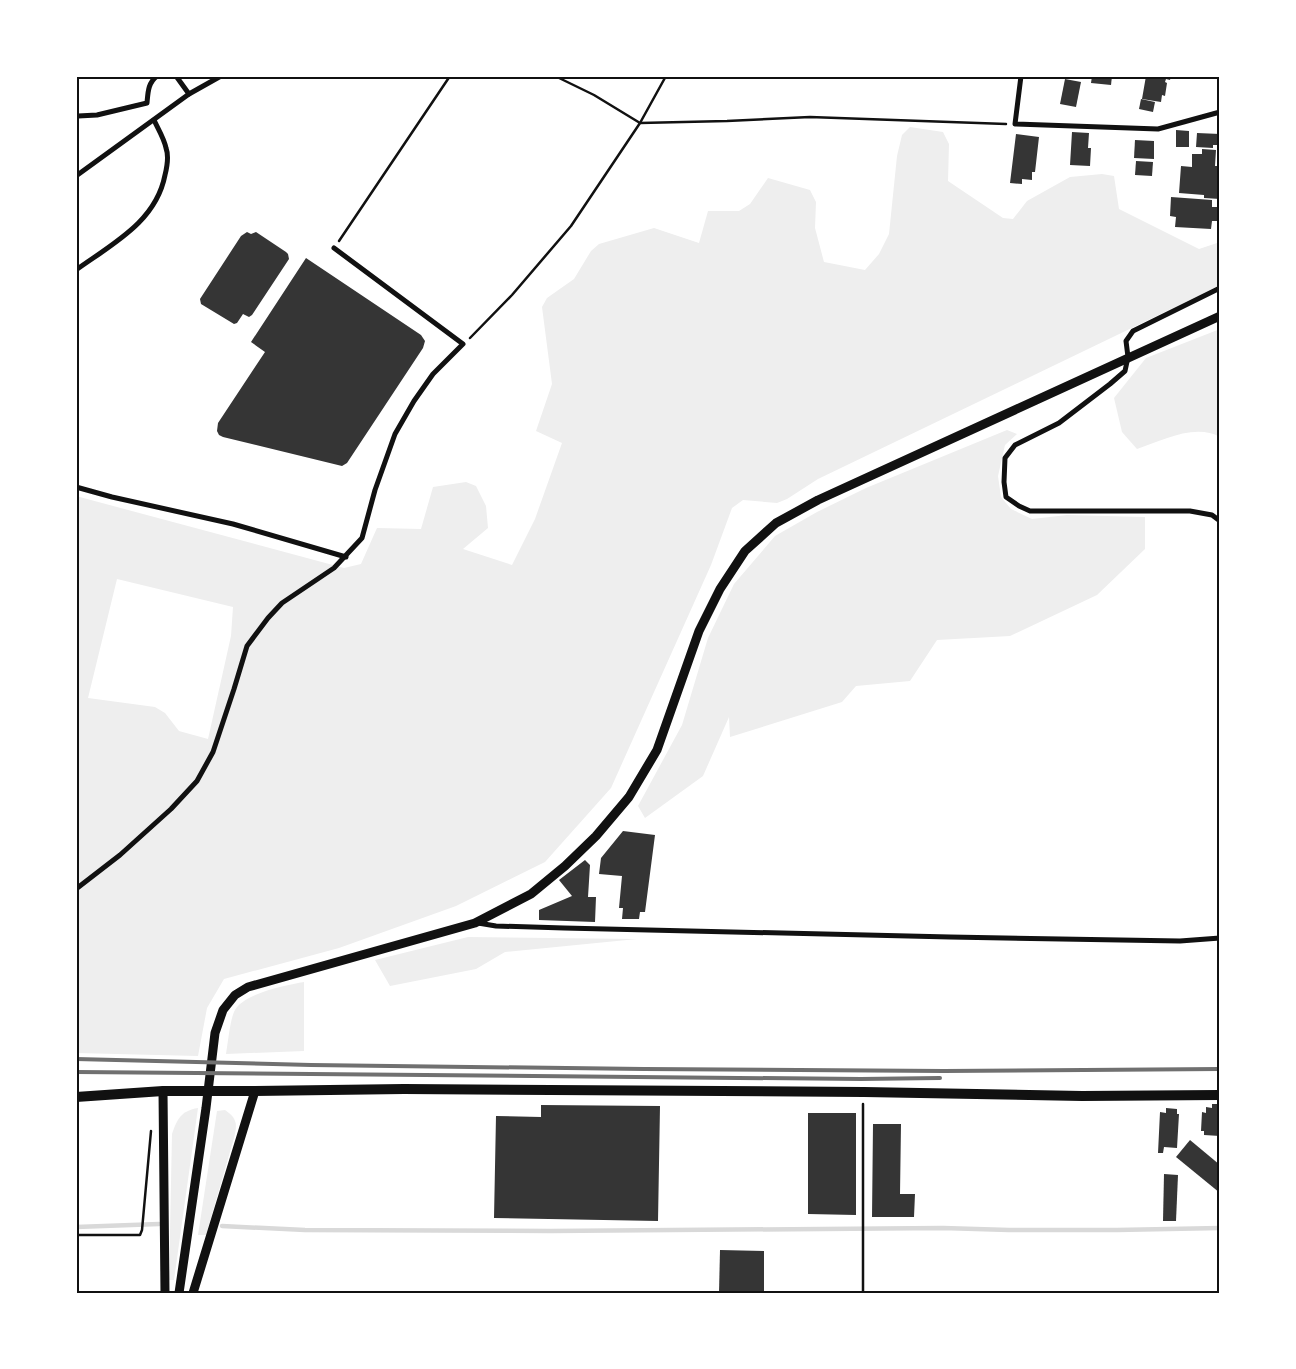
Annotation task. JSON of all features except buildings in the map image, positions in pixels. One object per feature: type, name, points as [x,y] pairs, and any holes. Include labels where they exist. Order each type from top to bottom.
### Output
[{"type":"main road","points":[[180,1293],[215,1033],[223,1010],[236,995],[248,987],[475,922],[531,894],[565,866],[596,836],[629,797],[657,750],[699,631],[720,589],[745,550],[776,523],[818,500],[1220,316]]},
{"type":"main road","points":[[76,1096],[163,1090],[414,1089],[864,1092],[1082,1096],[1220,1095]]},
{"type":"main road","points":[[163,1090],[165,1293]]},
{"type":"main road","points":[[193,1293],[255,1091]]},
{"type":"street","points":[[76,115],[97,115],[147,103],[149,85],[157,76]]},
{"type":"street","points":[[176,76],[189,94]]},
{"type":"street","points":[[76,176],[189,94],[221,76]]},
{"type":"street","points":[[1021,76],[1014,124],[1158,128],[1220,112]]},
{"type":"street","points":[[76,270],[134,229],[153,207],[166,172],[167,149],[154,120]]},
{"type":"street","points":[[76,889],[120,855],[171,809],[197,781],[213,752],[247,646],[282,603],[334,568],[362,538],[375,490],[395,434],[414,401],[433,374],[463,344],[334,248]]},
{"type":"street","points":[[1220,288],[1133,331],[1126,341],[1128,357],[1125,370],[1110,384],[1059,423],[1015,445],[1005,458],[1004,482],[1006,497],[1030,511],[1190,511],[1212,515],[1220,522]]},
{"type":"street","points":[[76,487],[112,497],[234,524],[346,557]]},
{"type":"street","points":[[475,922],[496,926],[921,936],[1180,941],[1220,938]]},
{"type":"path","points":[[334,248],[450,76]]},
{"type":"path","points":[[555,76],[594,95],[640,123],[810,117],[1014,124]]},
{"type":"path","points":[[463,344],[512,295],[571,226],[640,123],[666,76]]},
{"type":"path","points":[[863,1293],[864,1092]]},
{"type":"path","points":[[76,1236],[140,1235],[142,1230],[150,1132]]},
{"type":"shaded area","points":[[910,127],[943,132],[949,144],[948,181],[1003,218],[1013,219],[1027,201],[1070,177],[1102,174],[1114,176],[1119,209],[1199,249],[1220,242],[1220,290],[1196,297],[818,479],[787,499],[777,503],[743,500],[732,508],[711,565],[611,788],[545,862],[456,906],[339,948],[224,979],[207,1008],[198,1056],[76,1053],[76,496],[344,568],[361,564],[377,528],[421,529],[433,487],[466,482],[476,486],[486,506],[488,528],[463,549],[512,565],[535,519],[562,443],[536,431],[552,384],[542,307],[547,298],[574,279],[591,251],[599,244],[654,228],[699,243],[708,211],[739,211],[750,204],[768,178],[810,190],[816,202],[815,228],[824,262],[865,270],[879,254],[889,234],[897,156],[902,135]],"holes":[[[117,579],[233,607],[231,636],[208,739],[179,731],[165,713],[155,707],[88,698]]]},
{"type":"shaded area","points":[[1220,329],[1220,437],[1210,433],[1189,433],[1167,438],[1137,449],[1122,432],[1114,398],[1146,358]]},
{"type":"shaded area","points":[[1007,430],[1017,434],[1005,445],[998,476],[1001,497],[1011,509],[1032,519],[1067,515],[1145,517],[1145,549],[1097,595],[1010,636],[937,640],[910,681],[856,686],[842,702],[730,737],[729,717],[703,776],[645,818],[638,806],[682,725],[708,638],[734,584],[775,536],[817,512],[866,488]]},
{"type":"shaded area","points":[[468,937],[637,939],[505,952],[476,969],[390,986],[375,960]]},
{"type":"shaded area","points":[[304,982],[304,1051],[226,1054],[231,1021],[238,1006],[254,995],[265,991]]},
{"type":"shaded area","points":[[198,1108],[174,1280],[169,1280],[172,1134],[180,1116],[187,1111]]},
{"type":"shaded area","points":[[225,1110],[236,1122],[235,1133],[206,1235],[198,1235],[217,1111]]},
{"type":"waterway","points":[[76,1227],[159,1224]]},
{"type":"waterway","points":[[222,1226],[305,1230],[551,1231],[943,1228],[1117,1230],[1220,1228]]},
{"type":"railway","points":[[76,1059],[311,1065],[644,1069],[944,1071],[1220,1069]]},
{"type":"railway","points":[[76,1072],[861,1079],[940,1078]]}]
